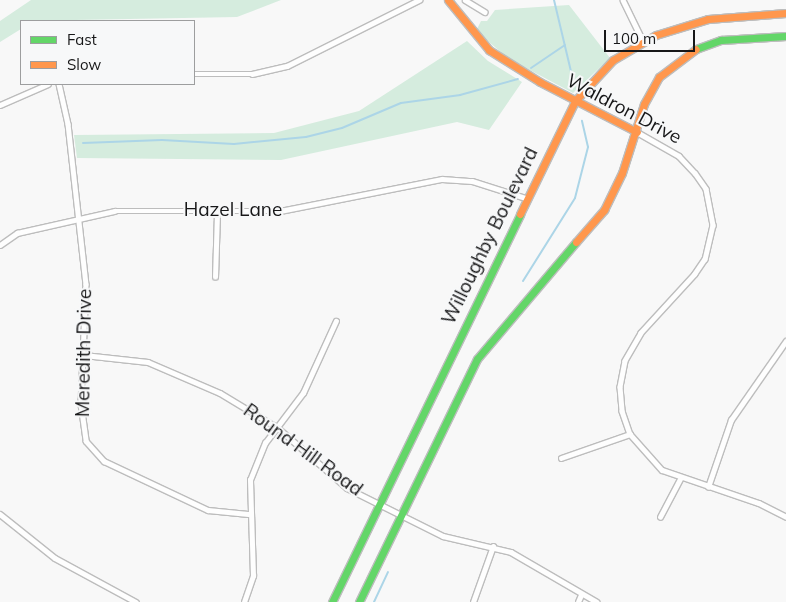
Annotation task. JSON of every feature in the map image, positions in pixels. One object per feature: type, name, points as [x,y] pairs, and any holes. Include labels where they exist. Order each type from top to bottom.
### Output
[{"type":"street","points":[[195,74],[252,74],[288,66],[419,0]]},
{"type":"street","name":"Waldron Drive","points":[[448,0],[488,50],[575,101],[637,132],[679,156],[706,188],[713,225],[700,266],[641,333],[625,361],[620,387],[622,411],[630,434],[662,470],[680,479],[759,503],[786,517]]},
{"type":"street","points":[[465,0],[485,12]]},
{"type":"street","points":[[623,0],[644,41]]},
{"type":"street","name":"Willoughby Boulevard","points":[[332,602],[526,198],[575,101],[613,60],[644,41],[700,21],[786,13]]},
{"type":"street","points":[[358,602],[477,359],[493,336],[604,210],[637,132],[644,104],[659,77],[700,46],[721,40],[786,36]]},
{"type":"street","points":[[0,105],[46,85]]},
{"type":"street","name":"Meredith Drive","points":[[59,85],[80,218],[86,284],[83,430],[93,452],[208,510],[248,514]]},
{"type":"street","name":"Hazel Lane","points":[[0,245],[17,232],[80,218],[144,209],[217,213],[280,212],[442,179],[472,181],[526,198]]},
{"type":"street","points":[[215,277],[217,213]]},
{"type":"street","points":[[244,602],[253,576],[248,514],[250,480],[256,460],[303,393],[336,321]]},
{"type":"street","points":[[708,487],[731,420],[786,341]]},
{"type":"street","name":"Round Hill Road","points":[[84,355],[148,362],[172,371],[254,411],[278,428],[331,476],[400,515],[443,536],[493,546],[532,563],[581,595],[597,602]]},
{"type":"street","points":[[561,458],[630,434]]},
{"type":"street","points":[[660,517],[680,479]]},
{"type":"street","points":[[0,514],[55,558],[136,602]]},
{"type":"street","points":[[473,602],[493,546]]},
{"type":"street","points":[[578,602],[581,595]]},
{"type":"green space","points":[[31,0],[281,0],[237,17],[20,20],[20,30],[0,42],[0,21]]},
{"type":"green space","points":[[569,5],[610,58],[573,93],[509,59],[476,31],[481,21],[487,21],[495,10]]},
{"type":"green space","points":[[467,41],[488,61],[522,82],[489,130],[457,122],[281,160],[77,158],[74,135],[274,133],[359,111]]},
{"type":"waterway","points":[[554,0],[574,84]]},
{"type":"waterway","points":[[531,68],[565,45]]},
{"type":"waterway","points":[[83,143],[162,140],[234,144],[306,137],[342,128],[401,103],[460,95],[518,79]]},
{"type":"waterway","points":[[523,281],[575,198],[588,147],[582,121]]},
{"type":"waterway","points":[[374,602],[388,572]]},
{"type":"traffic: fast","points":[[696,49],[721,40],[786,36]]},
{"type":"traffic: fast","points":[[332,602],[520,214]]},
{"type":"traffic: fast","points":[[359,602],[477,359],[576,242]]},
{"type":"traffic: slow","points":[[448,0],[489,50],[540,82],[637,132]]},
{"type":"traffic: slow","points":[[520,214],[575,101],[613,60],[656,35],[708,19],[786,13]]},
{"type":"traffic: slow","points":[[576,242],[604,210],[622,173],[644,104],[659,77],[696,49]]}]
